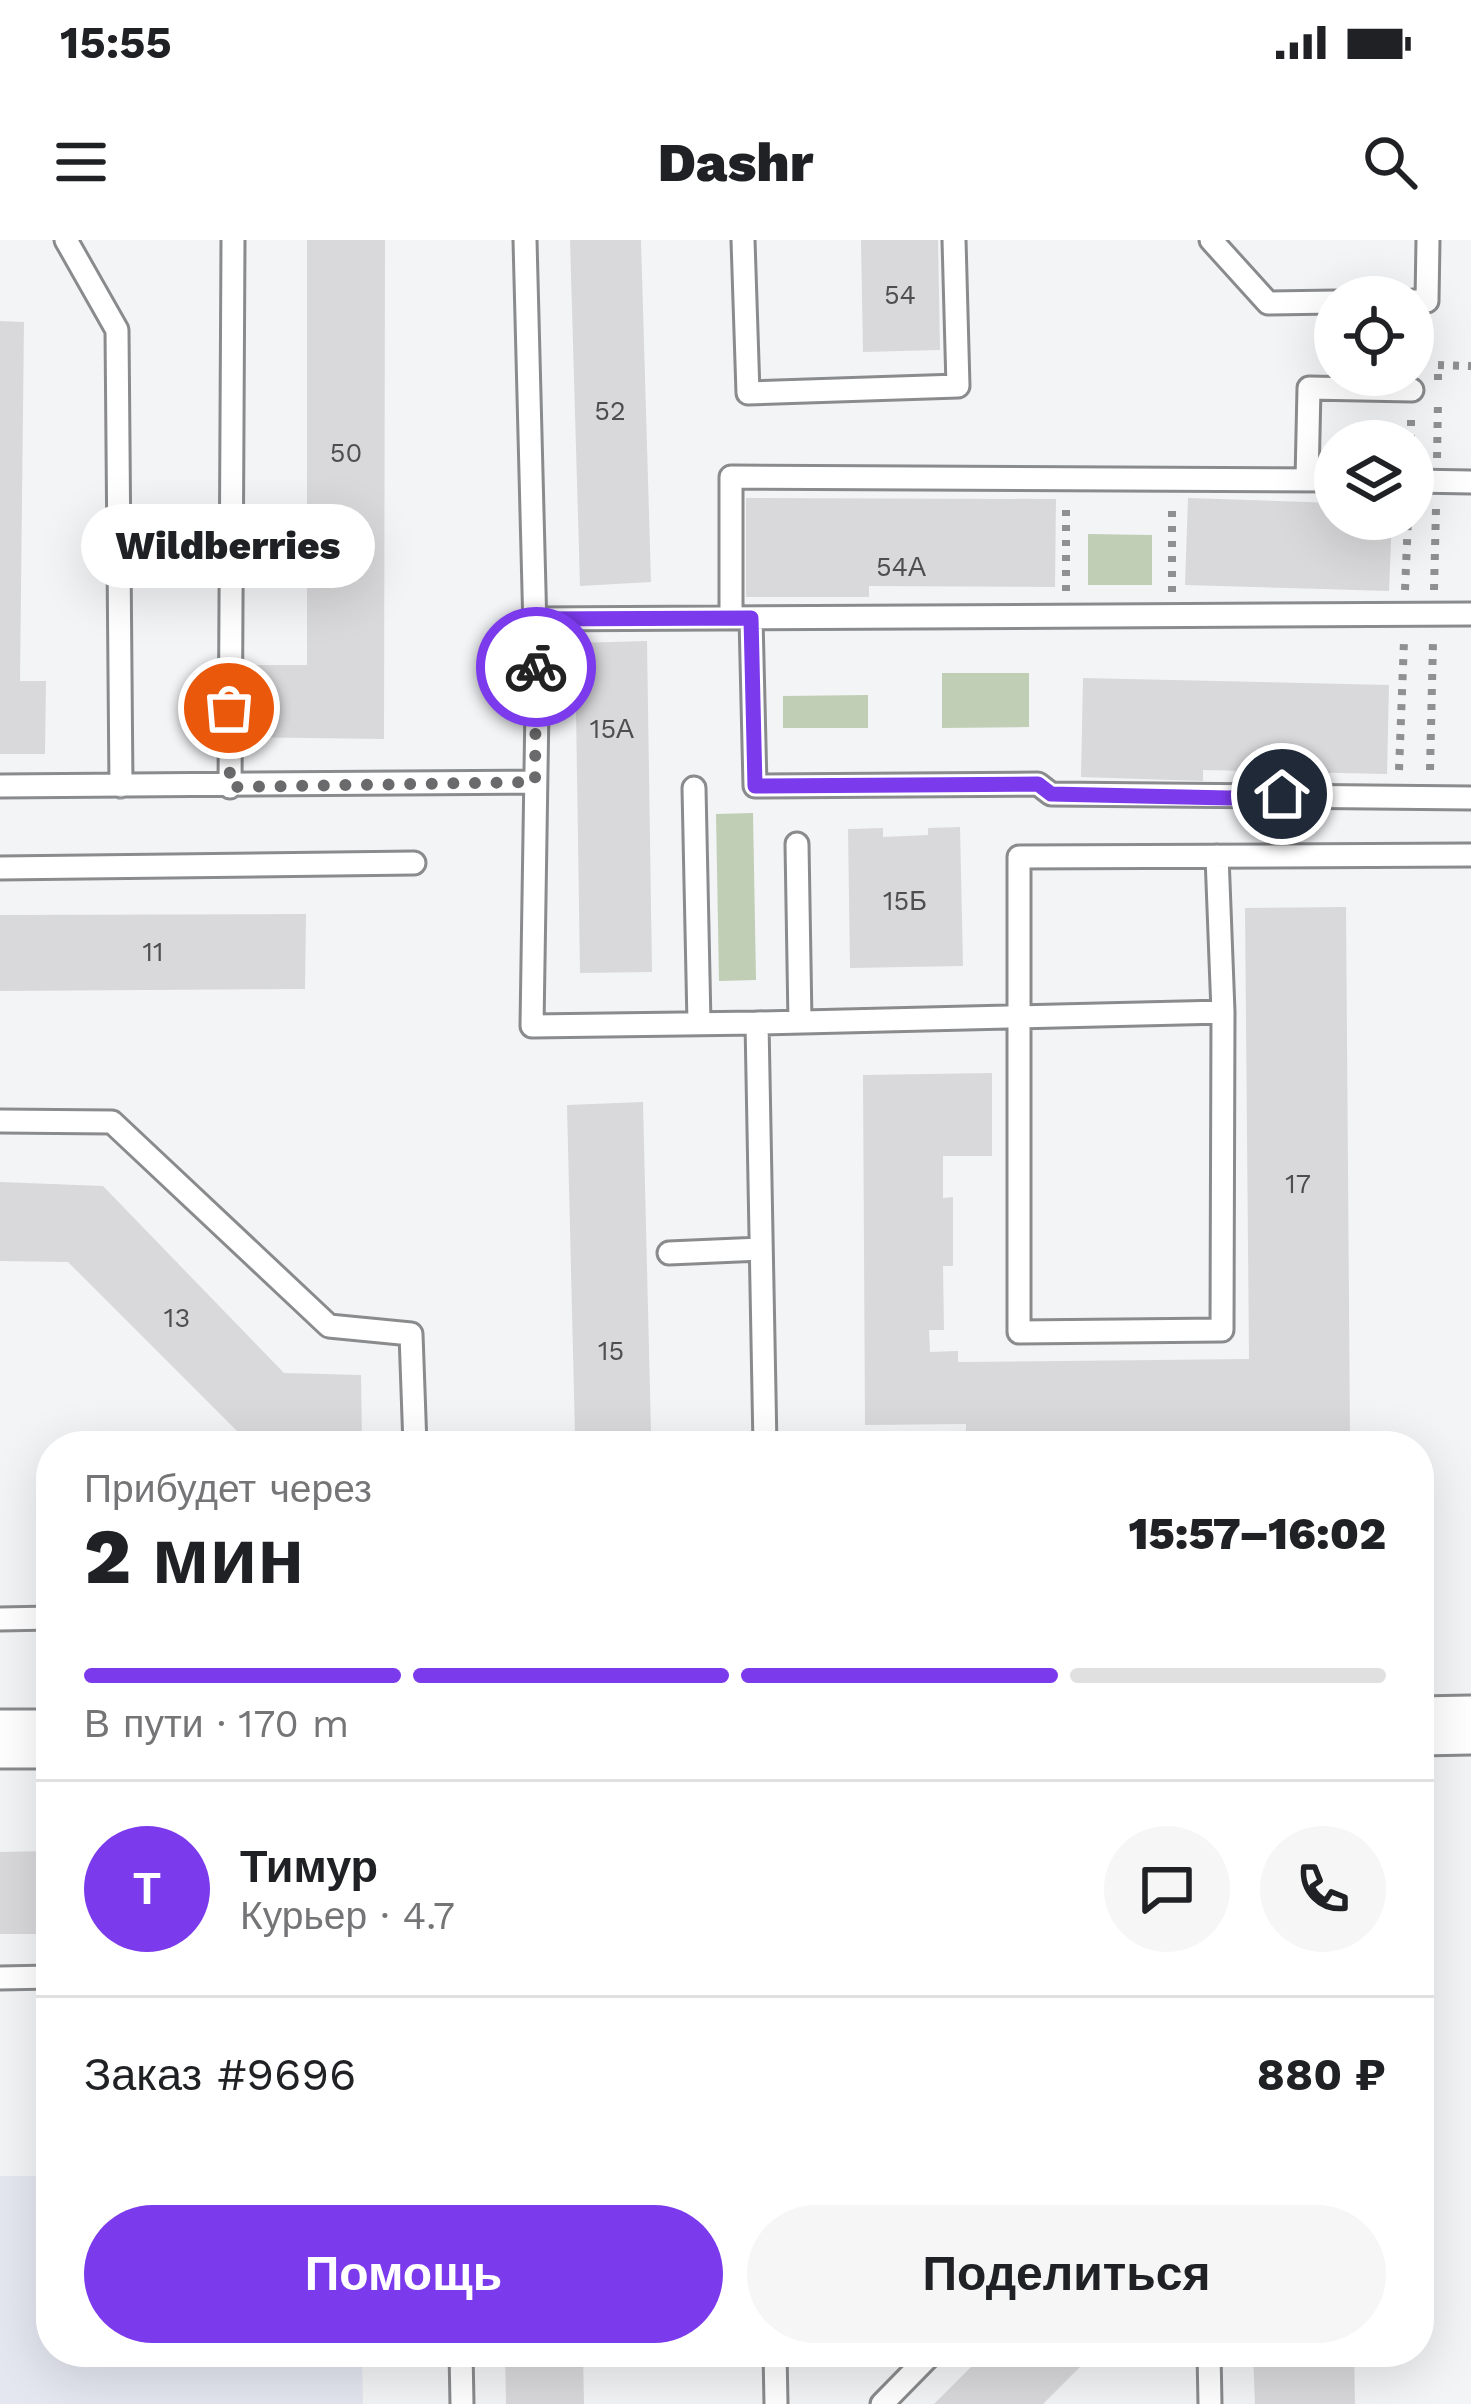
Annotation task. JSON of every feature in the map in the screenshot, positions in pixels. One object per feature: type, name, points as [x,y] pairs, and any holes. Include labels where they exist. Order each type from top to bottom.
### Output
[{"type":"street","points":[[1434,1726],[1471,1725]]},
{"type":"street","points":[[0,1739],[36,1739]]},
{"type":"lane","points":[[66,240],[117,330],[121,786]]},
{"type":"lane","points":[[230,787],[233,240]]},
{"type":"lane","points":[[525,240],[535,619],[532,1026],[1223,1012]]},
{"type":"lane","points":[[743,240],[748,393],[958,386],[954,240]]},
{"type":"lane","points":[[1211,240],[1268,303],[1314,302]]},
{"type":"lane","points":[[1427,276],[1428,240]]},
{"type":"lane","points":[[1307,480],[1309,388],[1314,388]]},
{"type":"lane","points":[[1314,480],[731,477],[755,786],[1038,784],[1051,794],[1471,797]]},
{"type":"lane","points":[[1434,481],[1471,482]]},
{"type":"lane","points":[[535,619],[1471,614]]},
{"type":"lane","points":[[0,786],[535,782]]},
{"type":"lane","points":[[694,788],[699,1024]]},
{"type":"lane","points":[[796,844],[800,1022]]},
{"type":"lane","points":[[1217,856],[1223,1012],[1222,1330],[1018,1332],[1019,857],[1217,856],[1471,855]]},
{"type":"lane","points":[[0,868],[414,863]]},
{"type":"lane","points":[[757,1023],[765,1431]]},
{"type":"lane","points":[[0,1121],[112,1122],[329,1326],[411,1334],[414,1431]]},
{"type":"lane","points":[[668,1253],[761,1250]]},
{"type":"lane","points":[[0,1619],[36,1618]]},
{"type":"lane","points":[[0,1978],[36,1977]]},
{"type":"lane","points":[[461,2367],[462,2404]]},
{"type":"lane","points":[[775,2367],[776,2404]]},
{"type":"lane","points":[[882,2404],[919,2367]]},
{"type":"lane","points":[[1209,2367],[1210,2404]]},
{"type":"path","points":[[1066,478],[1066,616]]},
{"type":"path","points":[[1172,479],[1172,616]]},
{"type":"path","points":[[1398,796],[1407,540]]},
{"type":"shaded area","points":[[0,2176],[36,2176],[36,2367],[362,2367],[363,2404],[0,2404]]},
{"type":"green space","points":[[1088,534],[1152,535],[1152,585],[1088,585]]},
{"type":"green space","points":[[942,673],[1029,673],[1029,727],[942,728]]},
{"type":"green space","points":[[868,695],[868,728],[783,728],[783,696]]},
{"type":"green space","points":[[753,813],[756,980],[719,981],[716,814]]},
{"type":"building","points":[[307,240],[385,240],[384,739],[244,737],[245,665],[307,665]]},
{"type":"building","points":[[570,240],[641,240],[651,582],[580,586]]},
{"type":"building","points":[[861,240],[938,240],[940,350],[863,352]]},
{"type":"building","points":[[0,321],[24,322],[20,681],[46,681],[45,754],[0,754]]},
{"type":"building","points":[[746,498],[1056,499],[1055,587],[869,586],[869,597],[746,597]]},
{"type":"building","points":[[1188,498],[1314,502],[1314,540],[1391,540],[1389,591],[1185,585]]},
{"type":"building","points":[[647,641],[652,972],[580,973],[575,643]]},
{"type":"building","points":[[1083,678],[1389,685],[1387,774],[1203,770],[1203,781],[1081,777]]},
{"type":"building","points":[[960,827],[963,966],[850,968],[848,829],[883,828],[883,837],[928,835],[928,828]]},
{"type":"building","points":[[1346,907],[1350,1431],[966,1431],[966,1424],[865,1425],[863,1075],[992,1073],[992,1156],[943,1156],[943,1198],[953,1197],[953,1266],[943,1266],[944,1330],[929,1330],[930,1352],[958,1351],[958,1362],[1249,1359],[1245,908]]},
{"type":"building","points":[[306,914],[305,989],[0,991],[0,915]]},
{"type":"building","points":[[643,1102],[651,1431],[575,1431],[567,1105]]},
{"type":"building","points":[[0,1182],[103,1186],[284,1373],[361,1375],[362,1431],[237,1431],[68,1262],[0,1261]]},
{"type":"building","points":[[36,1851],[36,1934],[0,1934],[0,1852]]},
{"type":"building","points":[[505,2367],[583,2367],[584,2404],[506,2404]]},
{"type":"building","points":[[971,2367],[1080,2367],[1043,2404],[934,2404]]},
{"type":"building","points":[[1254,2367],[1354,2367],[1355,2404],[1255,2404]]},
{"type":"way so far","points":[[229,708],[230,787],[535,782],[536,667]]},
{"type":"place","name":"Wildberries","points":[[229,708]]},
{"type":"route","points":[[536,667],[535,619],[751,618],[755,786],[1038,784],[1051,794],[1229,798],[1244,793],[1282,794]]}]
